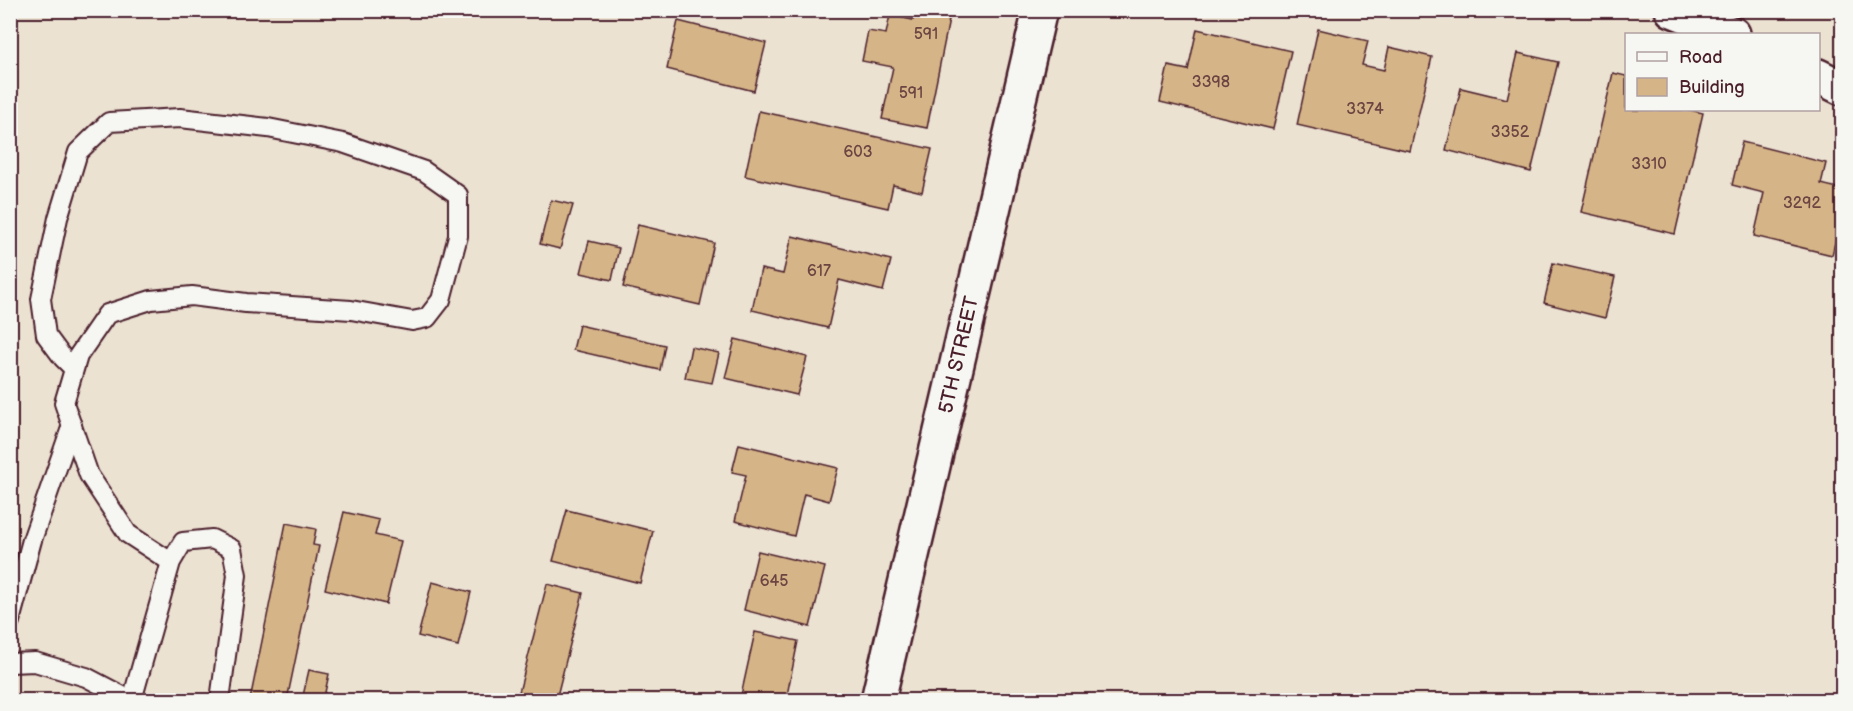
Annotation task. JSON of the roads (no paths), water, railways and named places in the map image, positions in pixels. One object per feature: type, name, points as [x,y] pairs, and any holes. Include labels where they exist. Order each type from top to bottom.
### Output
[{"type":"street","name":"5TH STREET","points":[[878,700],[1040,10]]},
{"type":"street","points":[[1672,10],[1730,33]]},
{"type":"street","points":[[1820,77],[1842,88]]},
{"type":"lane","points":[[74,369],[46,335],[41,299],[58,218],[78,152],[109,122],[180,118],[268,128],[343,143],[424,171],[458,195],[459,236],[441,300],[427,318],[412,321],[351,310],[246,303],[192,296],[151,300],[107,314],[78,356],[64,403],[89,475],[128,534],[171,562]]},
{"type":"lane","points":[[10,621],[32,540],[72,425]]},
{"type":"lane","points":[[10,663],[35,662],[86,677],[131,700],[171,562],[183,542],[212,539],[232,549],[237,575],[220,700]]}]
